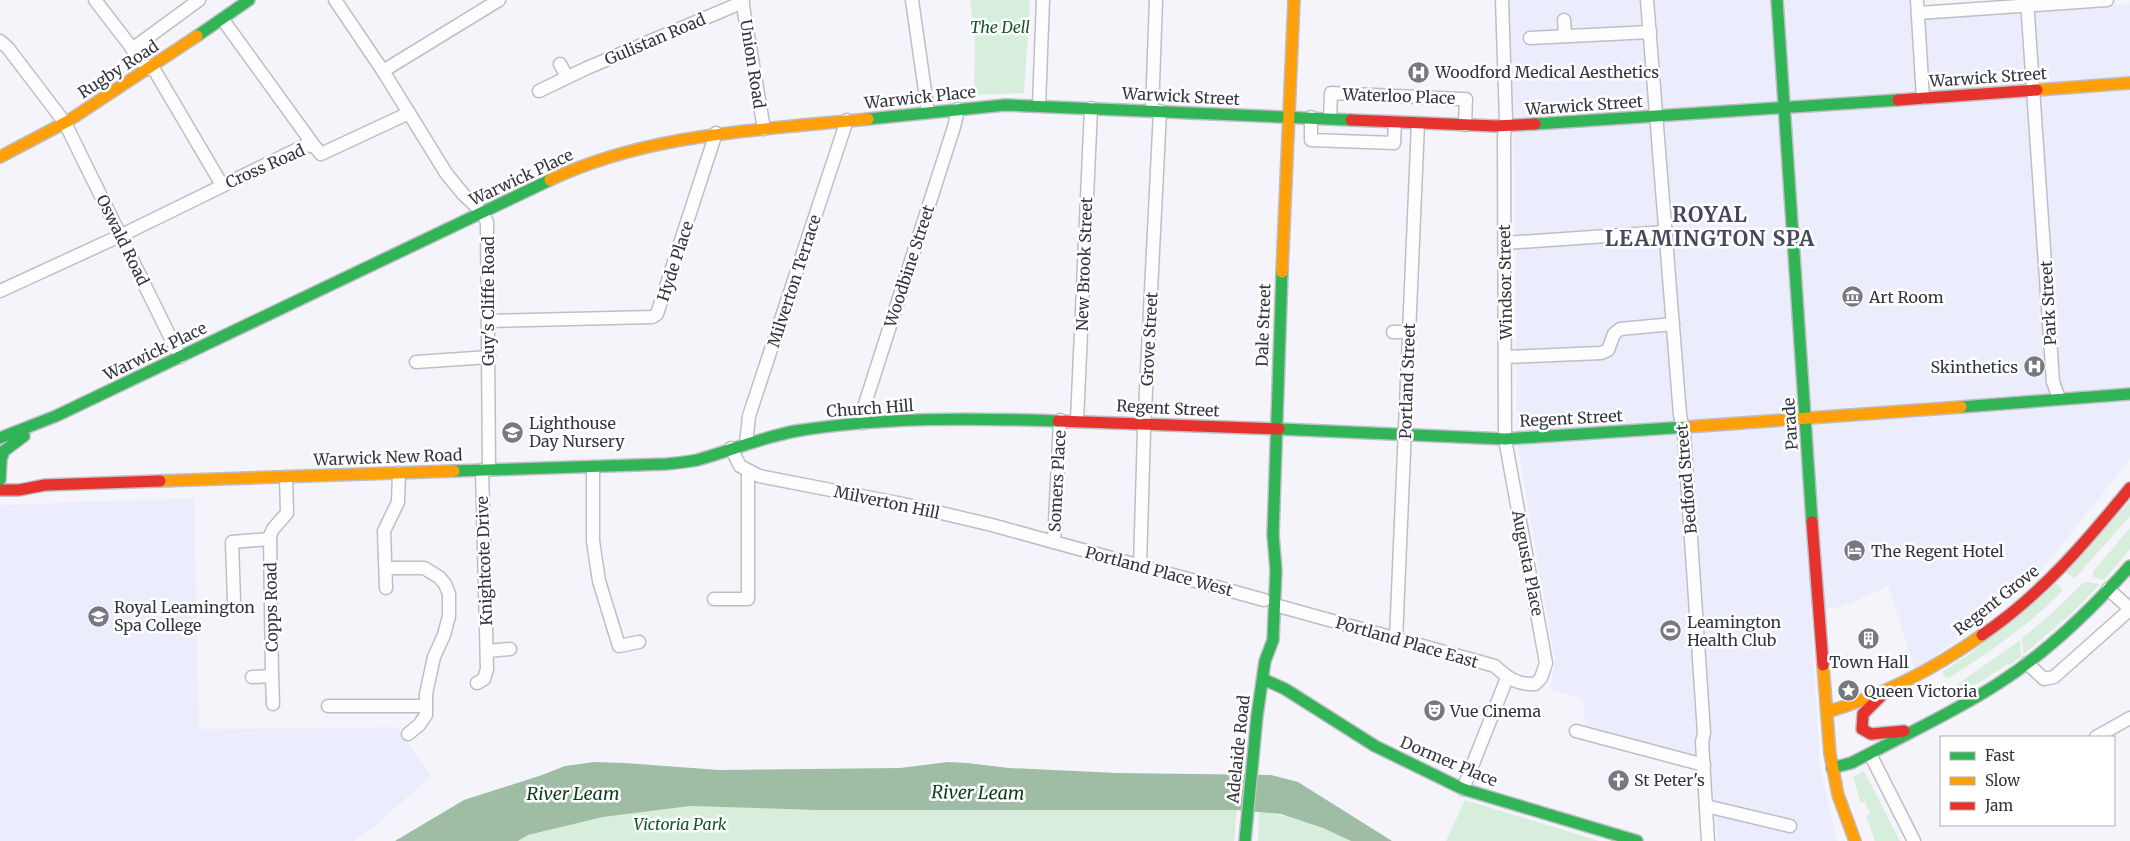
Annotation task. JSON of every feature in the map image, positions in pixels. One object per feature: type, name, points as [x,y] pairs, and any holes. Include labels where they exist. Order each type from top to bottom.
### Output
[{"type":"main road","name":"Rugby Road","points":[[0,157],[65,123],[222,20],[249,0]]},
{"type":"main road","name":"Dale Street","points":[[1270,602],[1276,570],[1273,535],[1276,430],[1294,0]]},
{"type":"main road","name":"Parade","points":[[1777,0],[1832,768],[1841,805],[1855,841]]},
{"type":"main road","name":"Warwick Street","points":[[1039,105],[1505,126],[2130,83]]},
{"type":"main road","name":"Warwick Place","points":[[0,438],[56,416],[569,171],[617,154],[671,140],[716,133],[1005,105],[1039,105]]},
{"type":"main road","name":"Regent Street","points":[[1013,420],[1145,423],[1505,439],[1683,428],[2130,394]]},
{"type":"main road","name":"Warwick Place","points":[[0,480],[1,463],[4,452],[9,446],[56,416]]},
{"type":"main road","name":"Church Hill","points":[[731,448],[796,431],[863,422],[1013,420]]},
{"type":"main road","name":"Warwick New Road","points":[[0,490],[19,490],[45,485],[675,463],[696,460],[731,448]]},
{"type":"main road","name":"Warwick New Road","points":[[1,463],[18,480],[45,485]]},
{"type":"main road","name":"Regent Grove","points":[[1827,712],[1884,692],[1932,668],[1987,630],[2046,584],[2130,488]]},
{"type":"main road","points":[[1832,768],[1851,764],[1978,696],[2027,663],[2071,627],[2130,566]]},
{"type":"main road","name":"Adelaide Road","points":[[1245,835],[1265,661],[1261,639],[1270,602]]},
{"type":"main road","name":"Dormer Place","points":[[1262,679],[1285,689],[1375,746],[1463,788],[1637,841]]},
{"type":"main road","name":"Regent Grove","points":[[1884,692],[1865,711],[1861,719],[1861,726],[1865,731],[1871,734],[1914,729]]},
{"type":"street","points":[[96,0],[132,49],[150,67],[222,185]]},
{"type":"street","points":[[132,49],[199,0]]},
{"type":"street","name":"Guy's Cliffe Road","points":[[335,0],[383,71],[446,173],[463,194],[482,212],[487,222],[489,357],[486,470]]},
{"type":"street","points":[[383,71],[499,0]]},
{"type":"street","points":[[912,0],[928,112]]},
{"type":"street","points":[[1039,105],[1043,0]]},
{"type":"street","name":"Grove Street","points":[[1140,566],[1156,111],[1156,0]]},
{"type":"street","name":"Windsor Street","points":[[1502,0],[1505,126],[1505,439]]},
{"type":"street","name":"Bedford Street","points":[[1647,0],[1680,418],[1683,428],[1704,733],[1702,742],[1708,841]]},
{"type":"street","points":[[1917,0],[1923,98]]},
{"type":"street","points":[[1918,13],[2028,3],[2107,0]]},
{"type":"street","name":"Gulistan Road","points":[[539,91],[743,1]]},
{"type":"street","name":"Union Road","points":[[743,1],[764,129]]},
{"type":"street","name":"Park Street","points":[[2028,3],[2039,161],[2038,182],[2030,188],[2036,192],[2042,205],[2052,382],[2060,398]]},
{"type":"street","points":[[222,20],[315,147]]},
{"type":"street","points":[[1564,20],[1565,36]]},
{"type":"street","points":[[1530,38],[1650,32]]},
{"type":"street","name":"Oswald Road","points":[[0,41],[8,48],[65,123],[180,357]]},
{"type":"street","points":[[560,64],[568,77]]},
{"type":"street","name":"Waterloo Place","points":[[1330,118],[1331,93],[1466,99],[1465,125]]},
{"type":"street","name":"New Brook Street","points":[[1077,421],[1091,108]]},
{"type":"street","name":"Woodbine Street","points":[[863,422],[864,410],[958,110]]},
{"type":"street","name":"Cross Road","points":[[0,291],[120,236],[306,145],[315,147],[320,154],[409,112]]},
{"type":"street","points":[[1311,117],[1311,140],[1394,144],[1395,122]]},
{"type":"street","name":"Milverton Terrace","points":[[746,444],[749,416],[847,120]]},
{"type":"street","name":"Portland Street","points":[[1396,639],[1418,123]]},
{"type":"street","name":"Hyde Place","points":[[489,321],[652,317],[657,314],[716,133]]},
{"type":"street","points":[[1505,243],[1665,232]]},
{"type":"street","points":[[1506,357],[1601,353],[1608,350],[1612,344],[1614,334],[1620,329],[1673,324]]},
{"type":"street","points":[[1393,332],[1409,332]]},
{"type":"street","points":[[416,362],[489,357]]},
{"type":"street","name":"Somers Place","points":[[1054,542],[1060,420]]},
{"type":"street","name":"Augusta Place","points":[[1505,439],[1546,663],[1540,678],[1535,684]]},
{"type":"street","points":[[714,599],[748,599],[748,471],[740,466],[731,448]]},
{"type":"street","points":[[593,467],[593,541],[599,581],[619,646],[639,642]]},
{"type":"street","name":"Knightcote Drive","points":[[477,684],[486,675],[486,470]]},
{"type":"street","name":"Milverton Hill","points":[[748,471],[767,478],[961,518],[1054,542]]},
{"type":"street","points":[[386,588],[384,531],[398,502],[398,473]]},
{"type":"street","name":"Copps Road","points":[[273,704],[270,539],[272,529],[287,513],[286,477]]},
{"type":"street","name":"Copps Road","points":[[234,601],[232,542],[270,539]]},
{"type":"street","name":"Portland Place West","points":[[1054,542],[1270,602]]},
{"type":"street","points":[[386,568],[424,568],[439,577],[448,589],[449,616],[444,635],[434,657],[426,694],[426,714],[408,734]]},
{"type":"street","points":[[2027,663],[2044,678],[2054,677],[2126,613],[2129,609],[2128,606],[2108,589]]},
{"type":"street","name":"Portland Place East","points":[[1270,602],[1495,666],[1507,678],[1520,684],[1535,684]]},
{"type":"street","points":[[487,651],[510,649]]},
{"type":"street","name":"Copps Road","points":[[252,677],[272,676]]},
{"type":"street","points":[[1463,788],[1507,678]]},
{"type":"street","points":[[328,706],[426,706]]},
{"type":"street","points":[[2098,736],[2130,718]]},
{"type":"street","points":[[1576,732],[1704,765]]},
{"type":"street","points":[[1870,754],[1914,841]]},
{"type":"street","points":[[1706,806],[1790,826]]},
{"type":"shaded area","points":[[1510,0],[1911,0],[1913,20],[2130,4],[2130,459],[2038,575],[1916,671],[1888,586],[1839,608],[1810,608],[1820,766],[1837,841],[1718,841],[1710,761],[1585,727],[1583,698],[1550,690],[1555,662],[1517,441],[1515,213]]},
{"type":"shaded area","name":"Royal Leamington Spa College","points":[[194,498],[199,729],[397,727],[431,776],[373,828],[354,841],[0,841],[0,505]]},
{"type":"green space","name":"The Dell","points":[[970,0],[1030,0],[1024,93],[974,95],[975,42]]},
{"type":"green space","points":[[2130,501],[2130,516],[2075,578],[2066,573]]},
{"type":"green space","points":[[2130,528],[2130,549],[2105,579],[2093,577],[2093,572],[2096,568]]},
{"type":"green space","points":[[2056,583],[2063,590],[2037,615],[1979,658],[1949,678],[1945,677],[1942,672],[1971,653]]},
{"type":"green space","points":[[2083,583],[2100,584],[2073,612],[2023,655],[2022,638],[2051,614]]},
{"type":"green space","points":[[2020,640],[2021,656],[2010,665],[2008,664],[1980,682],[1958,693],[1954,692],[1958,684]]},
{"type":"green space","points":[[1864,771],[1900,841],[1875,841],[1866,816],[1870,814],[1865,801],[1861,803],[1853,777]]},
{"type":"green space","points":[[1465,800],[1599,841],[1446,841]]},
{"type":"green space","name":"Victoria Park","points":[[690,806],[816,810],[1237,810],[1234,841],[518,841],[528,835],[603,817]]},
{"type":"green space","points":[[1259,812],[1306,822],[1351,841],[1258,841]]},
{"type":"water","name":"River Leam","points":[[594,762],[719,770],[900,768],[948,762],[1009,768],[1117,773],[1271,775],[1298,782],[1392,841],[1351,841],[1323,828],[1281,814],[1237,810],[816,810],[690,806],[603,817],[528,835],[518,841],[395,841],[464,800],[565,766]]},
{"type":"traffic: fast","points":[[197,36],[249,0]]},
{"type":"traffic: fast","points":[[1777,0],[1812,522]]},
{"type":"traffic: fast","points":[[1535,124],[1898,100]]},
{"type":"traffic: fast","points":[[868,119],[1005,105],[1351,120]]},
{"type":"traffic: fast","points":[[0,438],[56,416],[550,180]]},
{"type":"traffic: fast","points":[[1245,841],[1257,716],[1265,661],[1273,640],[1276,570],[1273,535],[1282,272]]},
{"type":"traffic: fast","points":[[1961,407],[2130,394]]},
{"type":"traffic: fast","points":[[454,471],[678,463],[697,460],[758,440],[796,431],[861,423],[960,419],[1058,421]]},
{"type":"traffic: fast","points":[[1279,429],[1505,439],[1686,427]]},
{"type":"traffic: fast","points":[[0,480],[1,459],[4,451],[24,436]]},
{"type":"traffic: fast","points":[[1832,768],[1851,763],[1935,720],[2017,671],[2069,629],[2130,566]]},
{"type":"traffic: fast","points":[[1263,679],[1285,689],[1375,746],[1463,789],[1637,841]]},
{"type":"traffic: slow","points":[[1282,272],[1294,0]]},
{"type":"traffic: slow","points":[[0,157],[68,121],[197,36]]},
{"type":"traffic: slow","points":[[2037,90],[2130,83]]},
{"type":"traffic: slow","points":[[550,180],[588,164],[626,152],[666,143],[746,131],[868,119]]},
{"type":"traffic: slow","points":[[1686,427],[1961,407]]},
{"type":"traffic: slow","points":[[160,481],[454,471]]},
{"type":"traffic: slow","points":[[1827,712],[1869,698],[1908,680],[1946,659],[1982,635]]},
{"type":"traffic: slow","points":[[1823,665],[1830,754],[1838,795],[1855,841]]},
{"type":"traffic: jam","points":[[1898,100],[2037,90]]},
{"type":"traffic: jam","points":[[1351,120],[1495,126],[1535,124]]},
{"type":"traffic: jam","points":[[1058,421],[1279,429]]},
{"type":"traffic: jam","points":[[0,490],[19,490],[45,485],[160,481]]},
{"type":"traffic: jam","points":[[1982,635],[2024,603],[2043,585],[2079,548],[2130,488]]},
{"type":"traffic: jam","points":[[1812,522],[1823,665]]},
{"type":"traffic: jam","points":[[1881,696],[1863,714],[1862,729],[1871,734],[1904,731]]},
{"type":"place","name":"Woodford Medical Aesthetics","points":[[1419,72]]},
{"type":"place","name":"Art Room","points":[[1853,297]]},
{"type":"place","name":"Skinthetics","points":[[2034,367]]},
{"type":"place","name":"Lighthouse Day Nursery","points":[[513,432]]},
{"type":"place","name":"The Regent Hotel","points":[[1855,551]]},
{"type":"place","name":"Royal Leamington Spa College","points":[[98,616]]},
{"type":"place","name":"Leamington Health Club","points":[[1671,631]]},
{"type":"place","name":"Town Hall","points":[[1869,638]]},
{"type":"place","name":"Queen Victoria","points":[[1848,691]]},
{"type":"place","name":"Vue Cinema","points":[[1434,711]]},
{"type":"place","name":"St Peter's","points":[[1618,780]]},
{"type":"district","name":"ROYAL LEAMINGTON SPA","points":[[1710,227]]}]
